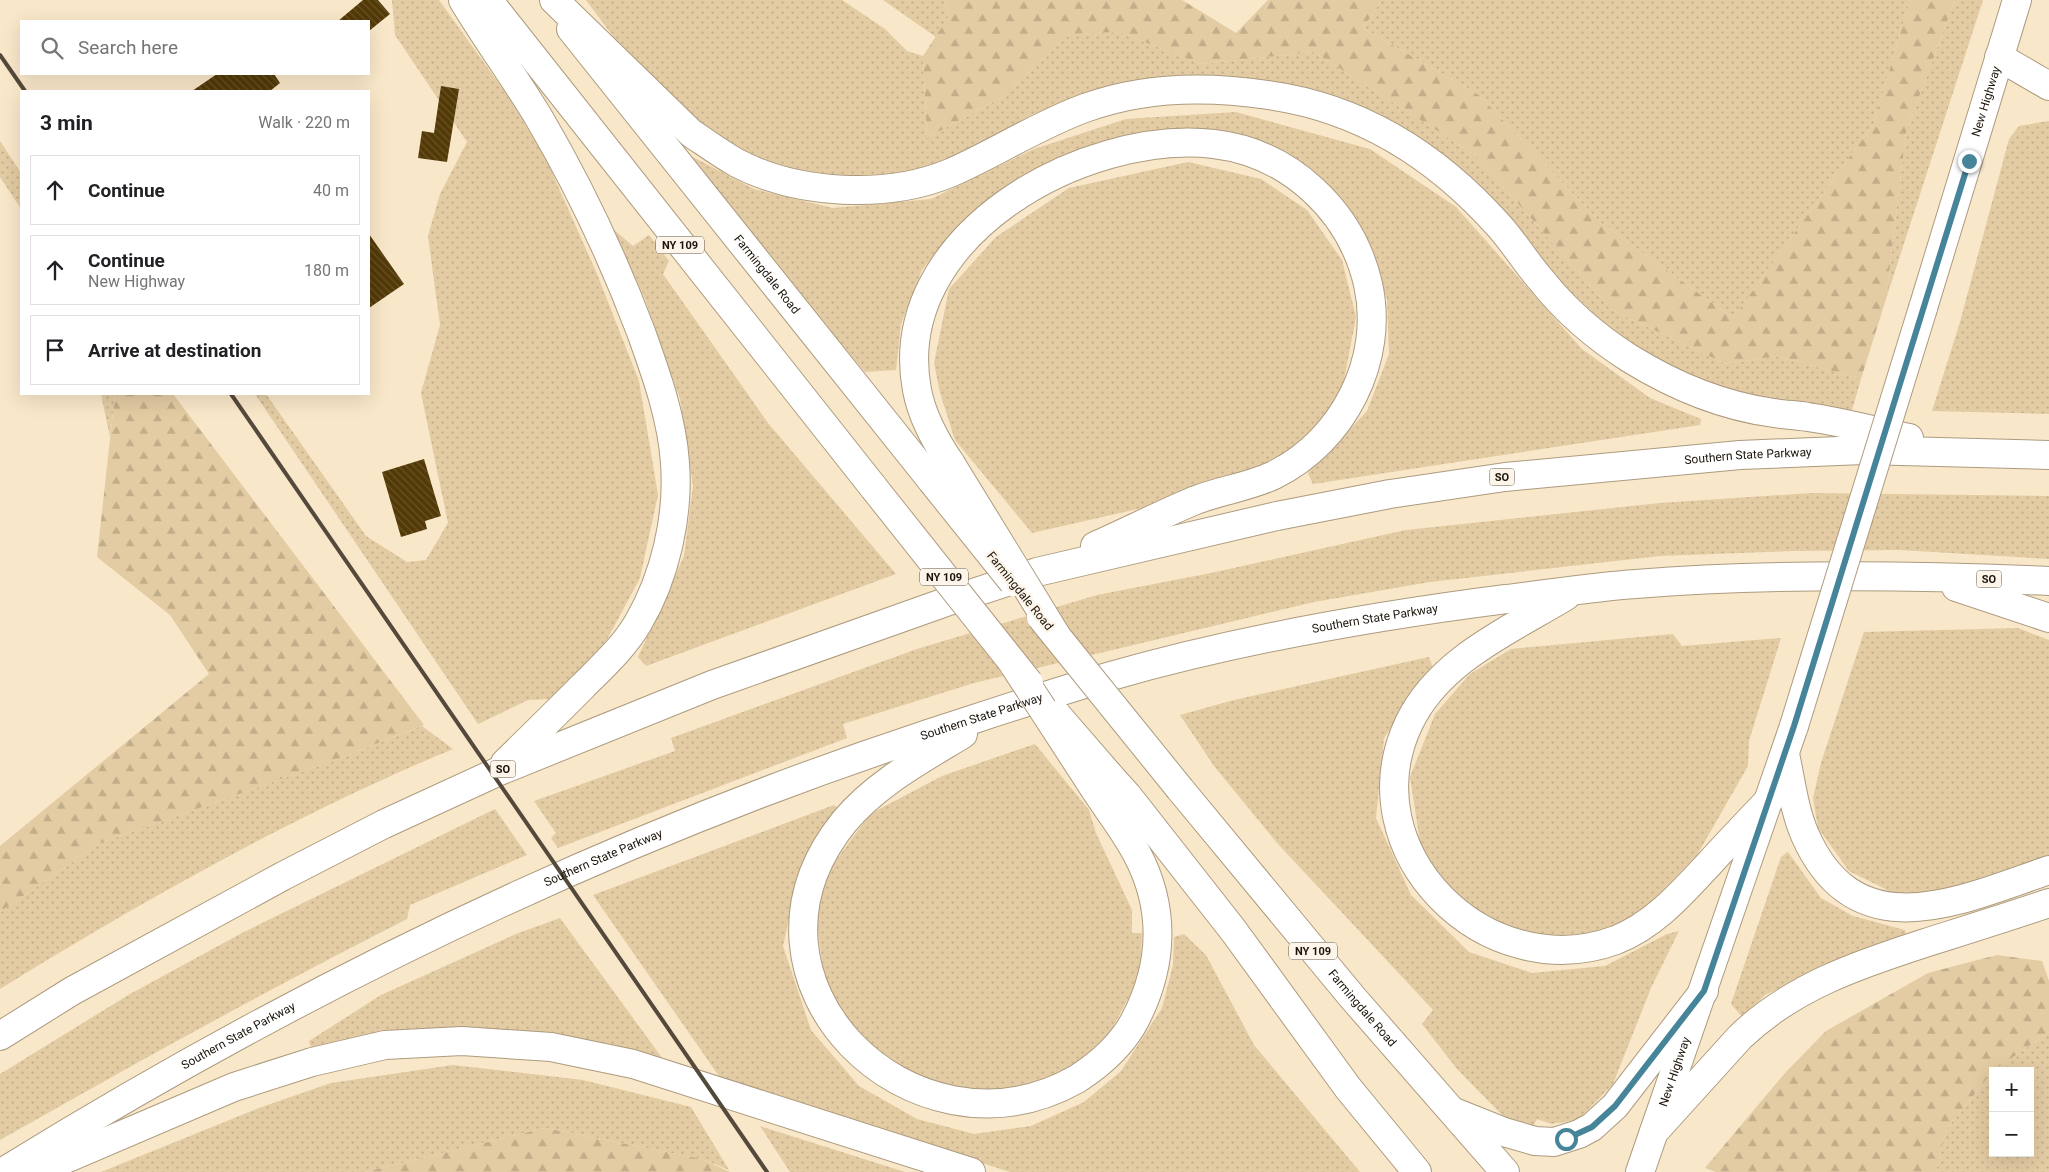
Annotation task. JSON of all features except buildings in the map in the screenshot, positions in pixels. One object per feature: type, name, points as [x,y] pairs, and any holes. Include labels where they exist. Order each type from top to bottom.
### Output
[{"type":"main road","points":[[463,0],[542,123],[611,258],[648,353],[662,395],[675,462],[676,493],[664,560],[646,608],[636,626],[607,661],[497,772]]},
{"type":"main road","name":"NY 109","points":[[488,0],[1014,665],[1101,782]]},
{"type":"main road","name":"Farmingdale Road","points":[[548,0],[941,473],[1056,635],[1312,951],[1504,1172]]},
{"type":"main road","points":[[554,0],[692,133],[716,149],[739,164],[786,180],[842,190],[897,187],[940,177],[1085,108],[1122,97],[1195,90],[1235,90],[1312,104],[1354,119],[1391,136],[1424,156],[1477,202],[1570,313],[1627,357],[1682,387],[1738,406],[1808,417],[1976,453]]},
{"type":"main road","name":"New Highway","points":[[1640,1172],[1771,798],[2017,0]]},
{"type":"main road","points":[[1999,57],[2049,86]]},
{"type":"main road","points":[[941,473],[930,428],[917,389],[915,351],[920,319],[932,283],[958,246],[994,212],[1018,196],[1045,181],[1102,157],[1166,144],[1216,144],[1239,149],[1283,166],[1304,181],[1338,216],[1358,253],[1366,273],[1372,317],[1367,360],[1360,381],[1341,418],[1328,434],[1312,450],[1275,474],[1255,483],[1198,499],[1037,572]]},
{"type":"main road","name":"Southern State Parkway","points":[[0,1036],[72,991],[283,876],[384,824],[497,772],[712,685],[943,603],[1037,572],[1277,516],[1390,494],[1505,477],[1740,455],[1862,450],[2049,455]]},
{"type":"main road","name":"Southern State Parkway","points":[[3,1172],[134,1093],[236,1035],[446,927],[654,835],[748,798],[885,748],[1003,709],[1113,676],[1234,645],[1341,624],[1459,605],[1635,584],[1751,577],[1928,577],[2049,581]]},
{"type":"main road","points":[[1928,577],[2049,618]]},
{"type":"main road","points":[[1576,590],[1474,651],[1447,673],[1430,691],[1410,722],[1396,768],[1397,807],[1409,854],[1433,891],[1466,920],[1503,938],[1549,949],[1594,946],[1634,932],[1653,919],[1691,884],[1771,798]]},
{"type":"main road","points":[[1003,709],[904,770],[861,804],[844,821],[830,842],[810,884],[804,910],[803,934],[811,986],[834,1032],[871,1071],[909,1094],[930,1102],[974,1109],[1000,1108],[1024,1105],[1066,1087],[1102,1061],[1117,1047],[1131,1028],[1150,986],[1159,945],[1158,921],[1154,896],[1138,855],[1101,782]]},
{"type":"main road","points":[[1785,754],[1799,818],[1815,856],[1844,886],[1874,903],[1905,909],[1940,905],[2049,870]]},
{"type":"main road","points":[[1101,782],[1127,794],[1233,930],[1348,1088],[1417,1172]]},
{"type":"main road","points":[[1654,1132],[1750,1028],[1801,991],[1856,966],[2049,903]]},
{"type":"main road","points":[[1449,1109],[1504,1132],[1535,1141],[1554,1142],[1579,1134],[1592,1127],[1615,1106],[1704,991]]},
{"type":"main road","points":[[35,1172],[234,1087],[312,1062],[384,1046],[462,1041],[551,1047],[633,1064],[971,1172]]},
{"type":"green space","points":[[392,0],[439,0],[505,92],[546,159],[597,274],[639,381],[658,495],[640,578],[603,647],[552,699],[528,700],[478,724],[256,395],[267,395],[366,536],[407,562],[426,560],[448,523],[421,393],[440,325],[428,236],[440,194],[467,142],[395,35]]},
{"type":"green space","points":[[586,0],[842,0],[885,29],[907,51],[923,56],[927,138],[1002,97],[1070,34],[1120,32],[1200,64],[1314,52],[1475,155],[1612,310],[1726,364],[1776,356],[1861,379],[1851,414],[1698,386],[1617,336],[1415,141],[1315,91],[1245,85],[1124,86],[1033,114],[966,152],[881,182],[800,172],[727,146],[657,95]]},
{"type":"green space","points":[[883,0],[944,0],[949,16],[936,37]]},
{"type":"green space","points":[[944,0],[1182,0],[1236,33],[1268,0],[1382,0],[1363,28],[1479,95],[1600,222],[1733,318],[1874,123],[1910,0],[1955,0],[1906,132],[1886,299],[1861,379],[1776,356],[1726,364],[1612,310],[1475,155],[1314,52],[1200,64],[1120,32],[1070,34],[1002,97],[927,138],[923,56],[949,16]]},
{"type":"green space","points":[[1382,0],[1910,0],[1874,123],[1733,318],[1600,222],[1479,95],[1363,28]]},
{"type":"green space","points":[[1955,0],[1983,0],[1886,299],[1906,132]]},
{"type":"green space","points":[[1236,112],[1370,149],[1456,207],[1582,349],[1650,398],[1701,419],[1700,425],[1313,484],[1308,473],[1367,411],[1389,354],[1387,299],[1356,218],[1298,162],[1216,133],[1128,137],[1042,169],[981,205],[955,229],[922,270],[901,324],[896,370],[865,372],[773,263],[691,156],[754,189],[833,208],[931,199],[1034,149],[1126,119]]},
{"type":"green space","points":[[2049,121],[2049,414],[1932,411],[1960,322],[2009,139],[2019,126]]},
{"type":"green space","points":[[0,141],[20,171],[20,207],[0,177]]},
{"type":"green space","points":[[1188,162],[1261,179],[1307,210],[1342,260],[1356,317],[1342,391],[1312,435],[1230,488],[1032,533],[955,440],[940,393],[934,363],[949,289],[996,237],[1069,188]]},
{"type":"green space","points":[[613,229],[633,246],[649,235],[669,261],[663,274],[768,423],[896,574],[646,666],[638,657],[684,556],[693,486],[680,399],[645,299]]},
{"type":"green space","points":[[101,395],[115,395],[110,437]]},
{"type":"green space","points":[[115,395],[174,395],[424,725],[335,760],[100,843],[0,912],[0,846],[209,674],[170,615],[97,557]]},
{"type":"green space","points":[[1812,493],[2049,496],[2049,559],[1900,550],[1794,551],[1660,556],[1430,582],[1314,602],[974,683],[843,724],[847,738],[558,848],[551,838],[556,833],[534,801],[675,751],[671,738],[917,649],[1097,595],[1211,573],[1406,530],[1660,503]]},
{"type":"green space","points":[[2018,628],[2049,640],[2049,855],[1929,895],[1889,891],[1849,871],[1818,828],[1813,798],[1821,763],[1864,632]]},
{"type":"green space","points":[[1673,634],[1682,646],[1781,638],[1749,741],[1748,766],[1697,855],[1639,916],[1588,937],[1519,938],[1463,907],[1421,849],[1410,777],[1435,714],[1470,674],[1511,649]]},
{"type":"green space","points":[[1429,657],[1434,671],[1384,738],[1376,818],[1411,895],[1469,952],[1532,973],[1605,966],[1667,934],[1679,931],[1651,988],[1613,1084],[1578,1120],[1551,1124],[1537,1119],[1532,1128],[1505,1118],[1457,1069],[1422,1024],[1433,1010],[1278,844],[1214,766],[1180,715],[1234,700]]},
{"type":"green space","points":[[422,726],[453,749],[336,801],[222,860],[109,923],[0,989],[0,912],[100,843],[335,760]]},
{"type":"green space","points":[[1035,744],[1089,810],[1096,833],[1132,910],[1132,933],[1142,933],[1140,976],[1110,1033],[1065,1073],[1013,1093],[955,1097],[858,1044],[835,1007],[823,968],[815,912],[831,867],[870,814],[942,776]]},
{"type":"green space","points":[[834,805],[839,809],[800,870],[783,946],[811,1030],[859,1086],[917,1119],[974,1134],[1031,1126],[1084,1102],[1121,1071],[1162,1008],[1173,965],[1174,937],[1184,934],[1206,955],[1254,1045],[1360,1172],[1010,1172],[721,1079],[593,895]]},
{"type":"green space","points":[[495,809],[527,855],[410,905],[407,919],[202,1027],[0,1140],[0,1074],[130,994],[242,933]]},
{"type":"green space","points":[[1788,852],[1821,898],[1853,916],[1905,930],[1907,939],[1853,954],[1765,995],[1743,1018],[1731,1004],[1781,857]]},
{"type":"green space","points":[[560,918],[668,1066],[601,1044],[312,1051],[309,1041],[381,995],[516,934]]},
{"type":"green space","points":[[1997,955],[2042,961],[2049,981],[2049,1032],[1999,1067],[1989,1067],[1989,1076],[1946,1130],[1936,1172],[1716,1172],[1705,1168],[1785,1073],[1826,1031],[1928,973]]},
{"type":"green space","points":[[2049,1032],[2049,1172],[1936,1172],[1946,1130],[1989,1076],[1989,1157],[2034,1157],[2034,1067],[1999,1067]]},
{"type":"green space","points":[[453,1065],[583,1080],[691,1107],[729,1170],[702,1159],[545,1128],[365,1172],[101,1172],[259,1108],[331,1083]]},
{"type":"green space","points":[[760,1126],[905,1172],[790,1172]]},
{"type":"green space","points":[[545,1128],[702,1159],[730,1172],[365,1172]]},
{"type":"railway","points":[[0,55],[24,90]]},
{"type":"railway","points":[[232,395],[767,1172]]},
{"type":"route","points":[[1566,1139],[1592,1127],[1604,1118],[1704,991],[1794,726],[1969,161]]}]
